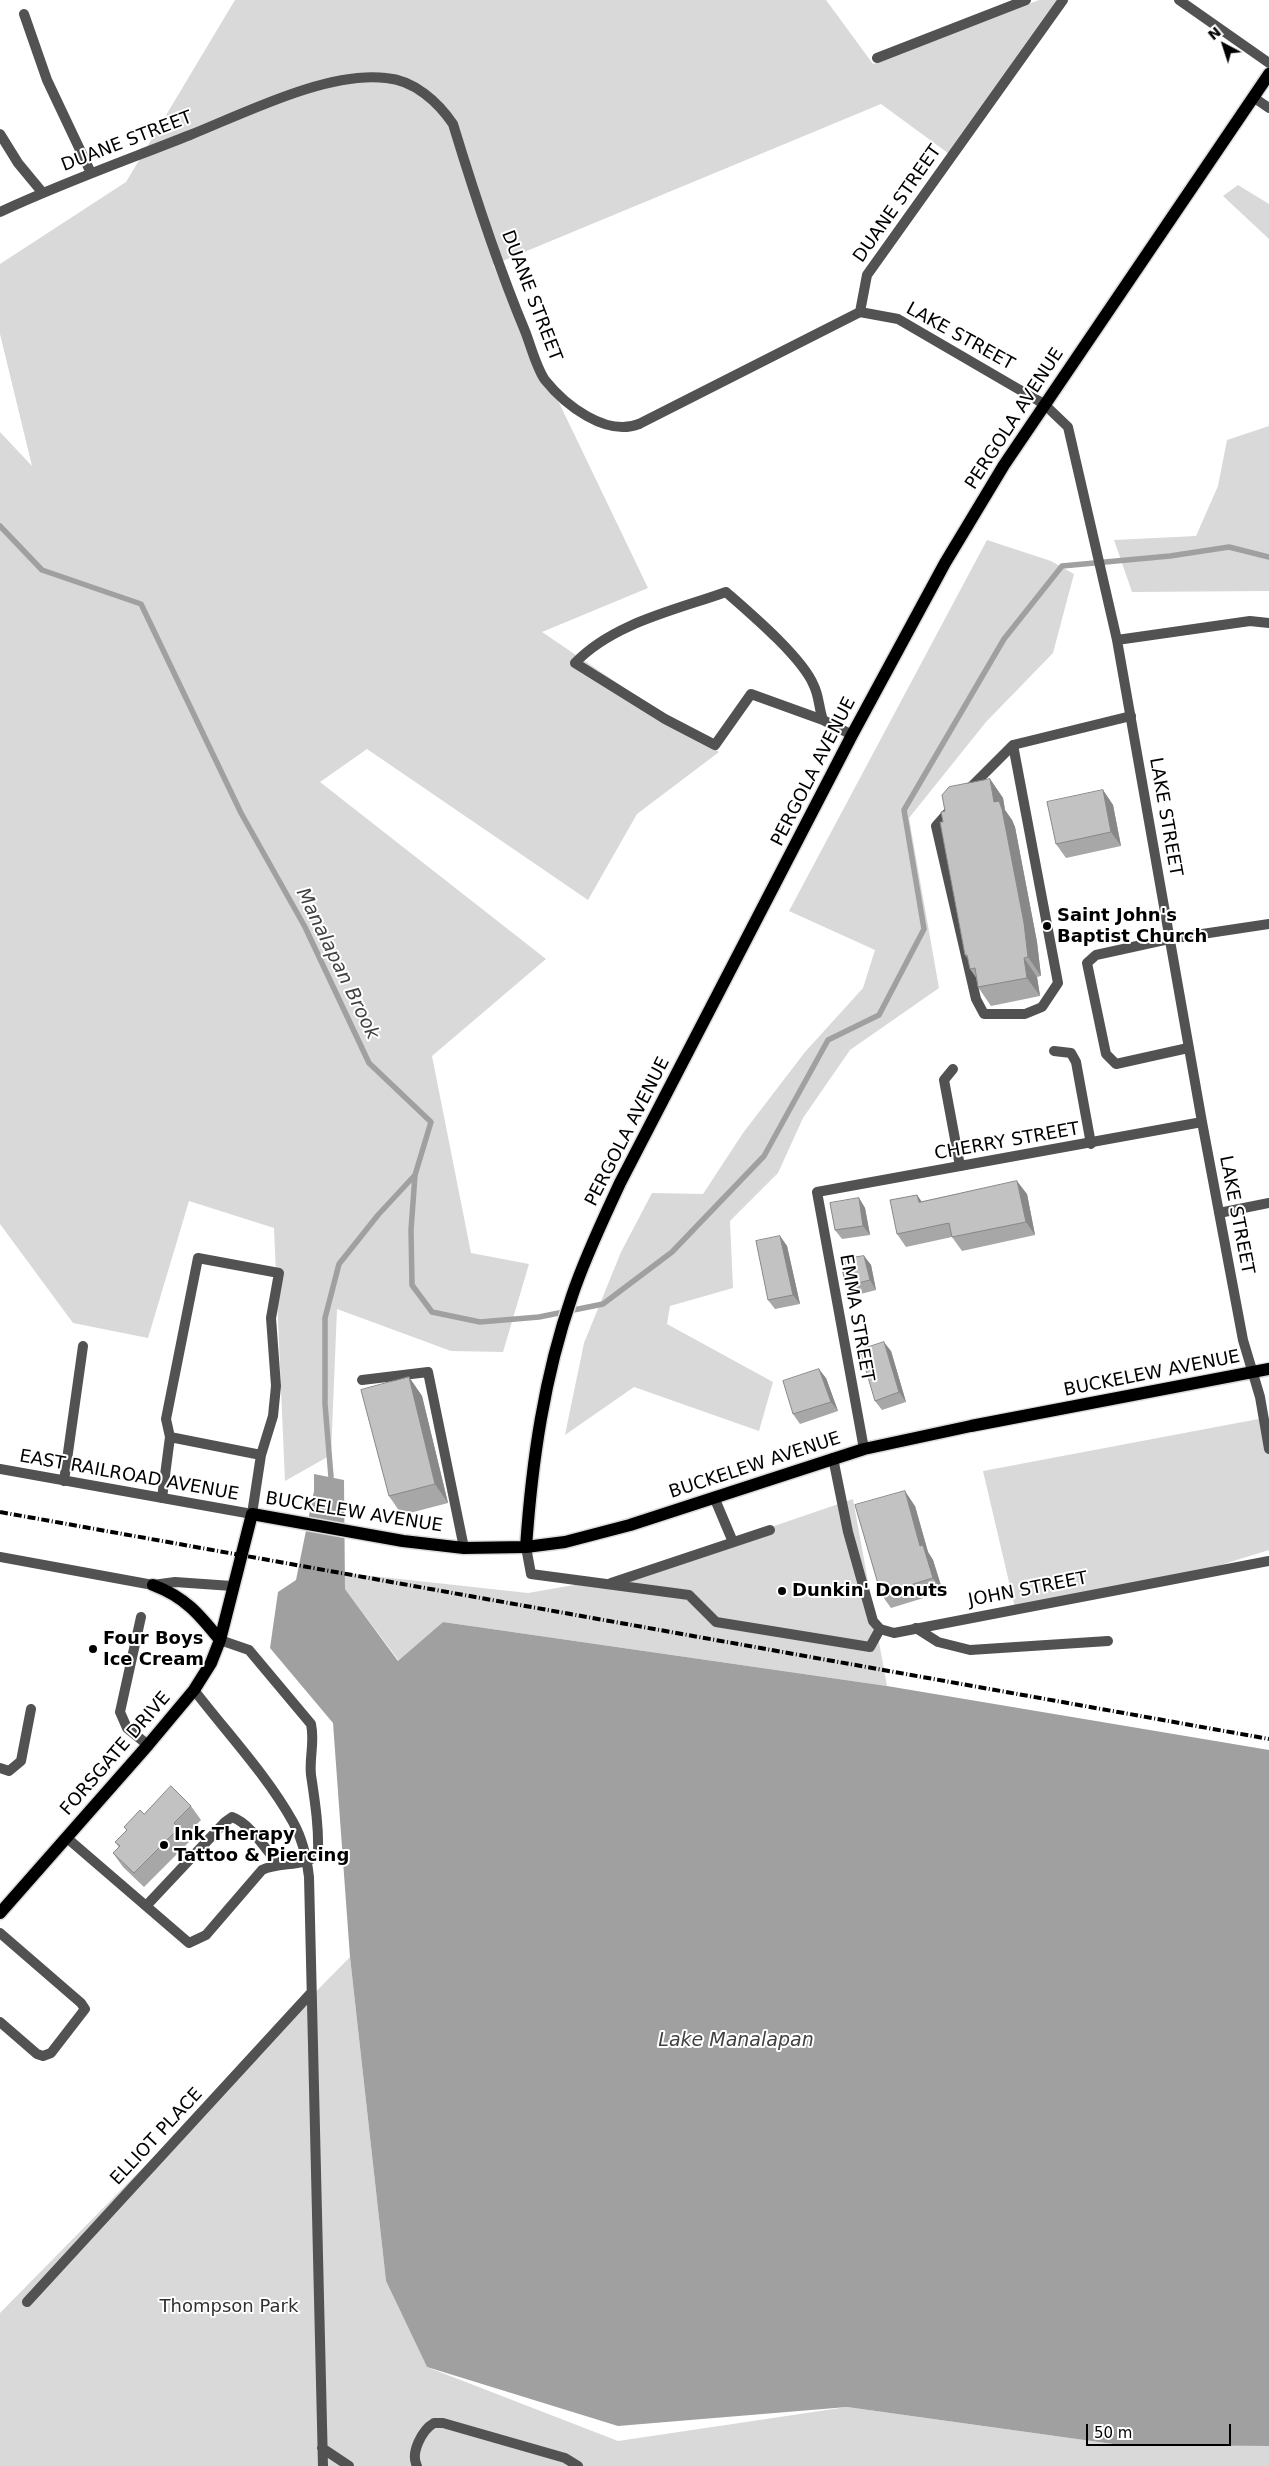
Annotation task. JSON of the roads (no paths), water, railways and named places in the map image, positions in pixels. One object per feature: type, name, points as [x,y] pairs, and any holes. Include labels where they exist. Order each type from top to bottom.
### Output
[{"type":"main road","name":"PERGOLA AVENUE","points":[[526,1547],[531,1474],[543,1404],[556,1347],[572,1295],[620,1184],[852,735],[945,563],[1004,465],[1044,404],[1269,74]]},
{"type":"main road","name":"BUCKELEW AVENUE","points":[[252,1514],[403,1541],[464,1548],[526,1547],[580,1539],[630,1525],[864,1449],[1269,1370]]},
{"type":"main road","name":"FORSGATE DRIVE","points":[[0,1913],[68,1838],[194,1690],[211,1663],[220,1640],[232,1586],[252,1514]]},
{"type":"main road","points":[[153,1585],[173,1593],[190,1606],[220,1640]]},
{"type":"street","points":[[877,58],[1026,0]]},
{"type":"street","name":"DUANE STREET","points":[[0,212],[91,172],[329,83],[352,78],[387,78],[403,83],[430,97],[441,107],[453,124],[515,306],[545,379],[576,409],[592,420],[612,426],[629,428],[860,312],[867,276],[1063,0]]},
{"type":"street","points":[[1180,0],[1269,63]]},
{"type":"street","points":[[24,14],[47,80],[91,172]]},
{"type":"street","points":[[1254,97],[1269,108]]},
{"type":"street","points":[[0,134],[18,163],[42,192]]},
{"type":"street","name":"LAKE STREET","points":[[860,312],[898,318],[1044,404],[1068,428],[1102,584],[1117,640],[1188,1048],[1219,1213],[1243,1340],[1254,1372],[1269,1449]]},
{"type":"street","points":[[823,720],[815,686],[805,670],[757,620],[726,592],[626,628],[589,648],[575,663],[666,719],[715,745],[750,694],[823,720],[852,735]]},
{"type":"street","points":[[1117,640],[1250,621],[1269,623]]},
{"type":"street","points":[[1013,745],[1058,983],[1042,1007],[1026,1014],[984,1014],[976,999],[936,826],[1013,745],[1131,716]]},
{"type":"street","points":[[1188,1048],[1116,1064],[1106,1054],[1086,963],[1096,955],[1169,939],[1269,924]]},
{"type":"street","points":[[1054,1051],[1071,1053],[1076,1062],[1091,1144]]},
{"type":"street","points":[[953,1069],[944,1080],[960,1166]]},
{"type":"street","name":"CHERRY STREET","points":[[817,1192],[1091,1144],[1202,1122]]},
{"type":"street","name":"EMMA STREET","points":[[817,1192],[864,1449]]},
{"type":"street","points":[[1219,1213],[1269,1203]]},
{"type":"street","points":[[162,1498],[170,1437],[166,1419],[198,1258],[279,1273],[271,1318],[276,1386],[273,1416],[261,1455],[252,1514]]},
{"type":"street","points":[[64,1481],[84,1346]]},
{"type":"street","points":[[362,1380],[428,1372],[464,1548]]},
{"type":"street","points":[[170,1437],[261,1455]]},
{"type":"street","points":[[526,1547],[531,1574],[689,1595],[716,1622],[870,1647],[880,1629],[873,1621],[848,1532],[833,1458]]},
{"type":"street","name":"EAST RAILROAD AVENUE","points":[[0,1469],[252,1514]]},
{"type":"street","points":[[714,1497],[733,1542]]},
{"type":"street","points":[[607,1584],[770,1530]]},
{"type":"street","points":[[0,1557],[153,1585],[175,1582],[232,1586]]},
{"type":"street","name":"JOHN STREET","points":[[880,1629],[894,1633],[1269,1561]]},
{"type":"street","points":[[142,1617],[120,1712],[127,1728],[148,1745]]},
{"type":"street","points":[[916,1628],[938,1642],[970,1650],[1108,1641]]},
{"type":"street","points":[[68,1838],[189,1943],[206,1935],[262,1870],[278,1864],[307,1861],[318,1854],[318,1821],[311,1774],[313,1735],[310,1724],[249,1650],[220,1640]]},
{"type":"street","points":[[194,1690],[267,1783],[294,1823],[307,1861],[309,1877],[323,2466]]},
{"type":"street","points":[[0,1768],[9,1771],[21,1761],[31,1710]]},
{"type":"street","points":[[146,1906],[225,1822],[232,1817],[238,1819],[251,1832],[278,1864]]},
{"type":"street","points":[[0,1933],[81,2003],[85,2009],[52,2053],[43,2056],[37,2054],[0,2022]]},
{"type":"street","name":"ELLIOT PLACE","points":[[26,2302],[311,1993]]},
{"type":"street","points":[[417,2466],[415,2462],[420,2436],[428,2426],[434,2423],[443,2423],[565,2458],[578,2466]]},
{"type":"street","points":[[322,2448],[349,2466]]},
{"type":"water","name":"Lake Manalapan","points":[[314,1474],[344,1480],[345,1589],[398,1661],[443,1622],[887,1686],[1269,1750],[1269,2446],[1120,2445],[847,2407],[618,2426],[427,2367],[386,2281],[350,1957],[333,1723],[270,1648],[278,1592],[296,1580],[314,1491]]},
{"type":"waterway","name":"Manalapan Brook","points":[[0,526],[42,570],[141,604],[241,813],[305,927],[369,1063],[431,1122],[415,1175],[378,1215],[339,1264],[325,1318],[325,1404],[331,1477]]},
{"type":"waterway","points":[[415,1175],[411,1230],[412,1285],[432,1312],[480,1322],[539,1317],[603,1304],[672,1252],[764,1156],[828,1040],[879,1015],[924,929],[904,810],[1004,639],[1062,566],[1170,556],[1229,547],[1269,557]]},
{"type":"railway","points":[[0,1512],[1269,1739]]},
{"type":"place","name":"Saint John's Baptist Church","points":[[1047,926]]},
{"type":"place","name":"Dunkin' Donuts","points":[[782,1591]]},
{"type":"place","name":"Four Boys Ice Cream","points":[[93,1649]]},
{"type":"place","name":"Ink Therapy Tattoo & Piercing","points":[[164,1845]]},
{"type":"park label","name":"Thompson Park","points":[[229,2307]]}]
